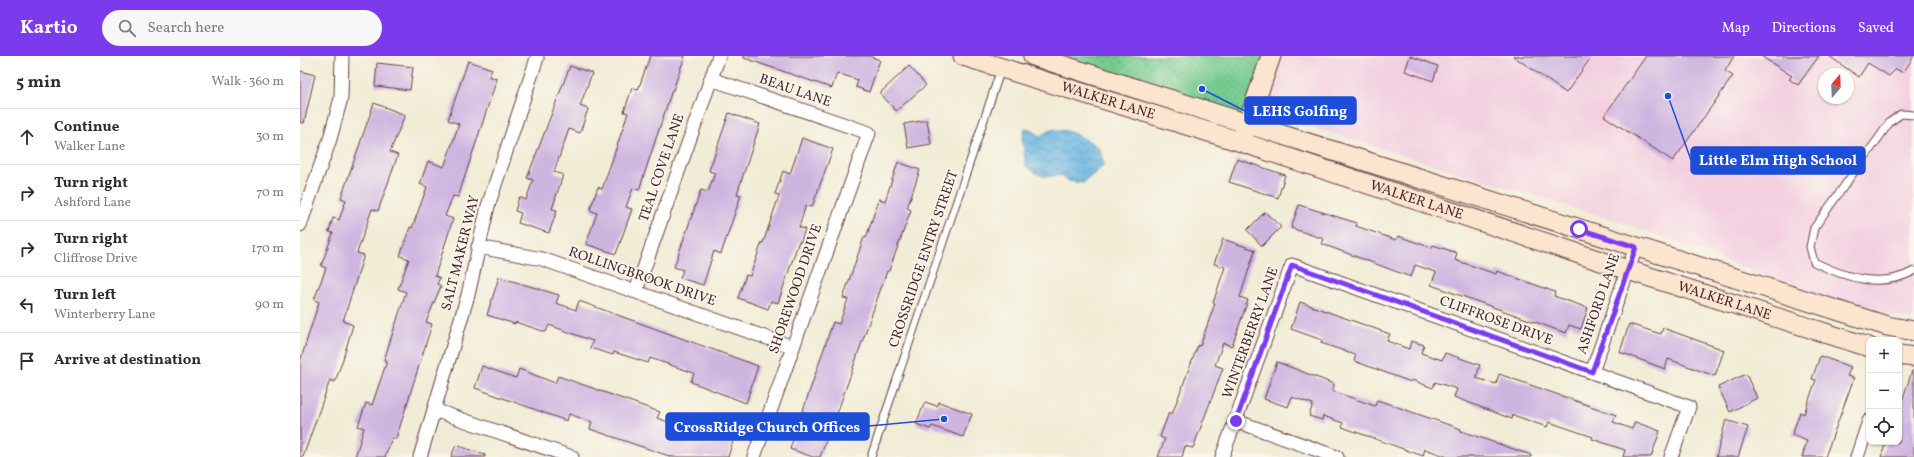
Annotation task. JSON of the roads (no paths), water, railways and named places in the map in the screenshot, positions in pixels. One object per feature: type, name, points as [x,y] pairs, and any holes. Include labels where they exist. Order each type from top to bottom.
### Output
[{"type":"street","points":[[300,225],[330,139],[341,98],[342,56]]},
{"type":"street","name":"TEAL COVE LANE","points":[[636,291],[719,56]]},
{"type":"street","name":"WALKER LANE","points":[[963,56],[1004,62],[1628,270],[1866,346]]},
{"type":"street","name":"WALKER LANE","points":[[1033,56],[1248,123],[1902,333]]},
{"type":"street","points":[[1241,142],[1271,56]]},
{"type":"street","name":"SALT MAKER WAY","points":[[420,457],[468,295],[488,206],[537,58]]},
{"type":"street","name":"BEAU LANE","points":[[711,79],[869,133]]},
{"type":"street","name":"SHOREWOOD DRIVE","points":[[754,457],[869,133]]},
{"type":"street","name":"ROLLINGBROOK DRIVE","points":[[478,247],[542,258],[793,347]]},
{"type":"street","name":"ASHFORD LANE","points":[[1592,372],[1636,247]]},
{"type":"street","name":"CLIFFROSE DRIVE","points":[[1292,265],[1689,407],[1671,457]]},
{"type":"street","name":"WINTERBERRY LANE","points":[[1222,457],[1292,265]]},
{"type":"street","points":[[1902,355],[1914,357]]},
{"type":"street","points":[[434,410],[572,457]]},
{"type":"street","points":[[1236,421],[1337,457]]},
{"type":"street","points":[[1857,457],[1866,429]]},
{"type":"lane","name":"CROSSRIDGE ENTRY STREET","points":[[871,457],[1004,62]]},
{"type":"lane","points":[[1914,115],[1901,114],[1890,122],[1814,228],[1810,246],[1814,262],[1832,271],[1852,278],[1872,281],[1890,280],[1914,271]]},
{"type":"water","points":[[1025,129],[1031,129],[1040,136],[1051,130],[1063,130],[1076,134],[1099,148],[1104,165],[1083,183],[1069,181],[1062,175],[1040,175],[1026,166],[1022,138]]},
{"type":"place","name":"LEHS Golfing","points":[[1202,89]]},
{"type":"place","name":"Little Elm High School","points":[[1668,96]]},
{"type":"place","name":"CrossRidge Church Offices","points":[[944,419]]}]
